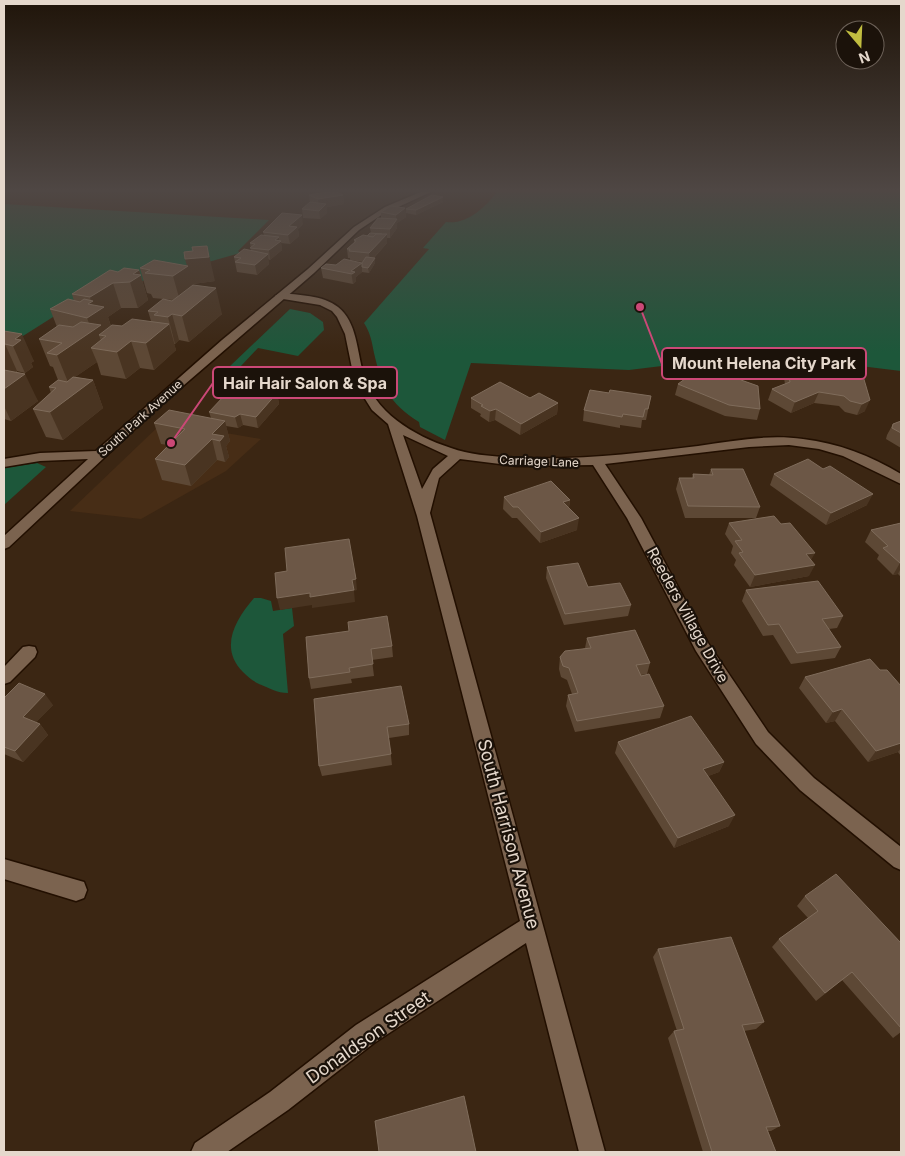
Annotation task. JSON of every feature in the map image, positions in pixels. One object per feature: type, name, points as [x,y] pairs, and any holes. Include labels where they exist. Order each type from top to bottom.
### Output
[{"type":"street","name":"South Park Avenue","points":[[4,544],[98,455],[280,296],[309,274],[340,245]]},
{"type":"street","name":"Carriage Lane","points":[[280,296],[305,299],[335,309],[345,321],[360,382],[368,398],[381,414],[423,440],[458,455],[516,462],[570,464],[758,442],[790,441],[839,449],[867,461],[901,480]]},
{"type":"street","name":"South Harrison Avenue","points":[[393,422],[424,516],[534,925],[592,1152]]},
{"type":"street","points":[[4,462],[40,457],[98,455]]},
{"type":"street","name":"South Harrison Avenue","points":[[424,516],[426,491],[431,479],[439,467],[458,455]]},
{"type":"street","name":"Reeders Village Drive","points":[[597,461],[634,518],[702,647],[762,738],[807,784],[901,860]]},
{"type":"street","points":[[4,677],[29,652]]},
{"type":"street","points":[[4,869],[76,890]]},
{"type":"street","name":"Donaldson Street","points":[[204,1152],[279,1101],[365,1034],[534,925]]},
{"type":"shaded area","points":[[163,422],[261,439],[226,471],[141,519],[70,511]]},
{"type":"green space","points":[[4,245],[244,245],[238,251],[240,253],[142,281],[72,305],[4,348]]},
{"type":"green space","points":[[426,245],[901,245],[901,371],[761,354],[629,370],[471,363],[445,440],[420,427],[419,422],[400,408],[388,393],[380,375],[368,330],[364,323],[429,249],[423,248]]},
{"type":"green space","points":[[290,309],[310,313],[323,322],[324,330],[298,356],[258,348],[240,367],[228,368]]},
{"type":"green space","points":[[37,463],[46,467],[4,505],[4,468]]},
{"type":"green space","points":[[254,598],[271,601],[273,611],[292,608],[294,626],[283,634],[288,693],[273,690],[253,680],[236,663],[232,653],[232,634],[241,615]]},
{"type":"building","points":[[254,245],[276,245],[269,250],[250,248]]},
{"type":"building","points":[[352,245],[377,245],[369,253],[349,251],[350,249],[347,249]]},
{"type":"building","points":[[207,246],[209,257],[185,259],[184,252],[193,251],[192,247]]},
{"type":"building","points":[[244,249],[268,254],[255,265],[235,262],[241,258],[234,257]]},
{"type":"building","points":[[366,257],[375,258],[368,268],[362,267]]},
{"type":"building","points":[[344,259],[362,263],[351,271],[355,272],[352,274],[321,268],[326,264],[336,265]]},
{"type":"building","points":[[154,260],[188,266],[173,276],[145,273],[150,270],[140,268]]},
{"type":"building","points":[[124,268],[139,270],[133,274],[141,275],[130,282],[113,283],[90,297],[72,294],[110,270],[118,272]]},
{"type":"building","points":[[193,285],[216,288],[182,316],[172,314],[168,317],[154,315],[158,312],[148,311],[163,299],[172,301]]},
{"type":"building","points":[[68,299],[80,302],[84,299],[93,301],[88,304],[104,307],[87,318],[50,309]]},
{"type":"building","points":[[132,319],[169,324],[146,343],[131,341],[117,352],[91,348],[106,336],[99,335],[112,325],[122,326]]},
{"type":"building","points":[[81,322],[101,325],[57,355],[47,353],[62,343],[39,339],[59,325],[73,327]]},
{"type":"building","points":[[4,331],[22,334],[15,339],[21,340],[13,346],[4,345]]},
{"type":"building","points":[[704,365],[724,373],[730,372],[740,375],[741,380],[758,386],[760,409],[729,405],[678,384]]},
{"type":"building","points":[[787,368],[863,376],[870,400],[862,404],[850,401],[844,396],[819,392],[795,402],[772,389],[790,382]]},
{"type":"building","points":[[4,370],[25,374],[4,389]]},
{"type":"building","points":[[73,377],[93,380],[50,412],[33,409],[56,388],[49,387],[58,380],[67,382]]},
{"type":"building","points":[[500,382],[530,398],[539,393],[558,403],[521,424],[496,409],[490,411],[471,398]]},
{"type":"building","points":[[242,387],[277,393],[256,417],[240,414],[235,417],[209,412],[224,396],[233,397]]},
{"type":"building","points":[[590,390],[609,393],[610,390],[651,396],[648,409],[645,409],[643,417],[623,414],[622,417],[584,410]]},
{"type":"building","points":[[169,410],[225,421],[212,434],[224,436],[220,441],[212,439],[185,465],[155,459],[185,429],[154,423]]},
{"type":"building","points":[[901,421],[901,433],[892,428],[893,424]]},
{"type":"building","points":[[808,459],[823,469],[830,466],[873,494],[831,513],[774,474]]},
{"type":"building","points":[[711,469],[743,469],[760,507],[688,506],[679,478],[694,478],[693,474],[713,475]]},
{"type":"building","points":[[551,481],[570,500],[563,502],[579,518],[541,532],[518,507],[513,507],[504,497]]},
{"type":"building","points":[[774,516],[781,524],[790,523],[815,553],[806,554],[815,565],[755,575],[739,553],[743,552],[735,541],[742,540],[729,523]]},
{"type":"building","points":[[901,523],[900,563],[883,548],[888,546],[871,530]]},
{"type":"building","points":[[349,539],[356,579],[352,580],[354,590],[310,597],[310,593],[277,598],[275,573],[287,571],[285,548]]},
{"type":"building","points":[[578,563],[588,587],[620,583],[631,605],[565,614],[547,567]]},
{"type":"building","points":[[818,581],[843,616],[822,619],[841,647],[797,653],[779,624],[768,625],[746,590]]},
{"type":"building","points":[[387,616],[392,646],[371,649],[373,664],[349,668],[350,672],[309,678],[306,637],[349,631],[348,622]]},
{"type":"building","points":[[635,630],[650,663],[636,665],[641,676],[649,674],[664,706],[577,721],[568,695],[578,693],[569,668],[563,666],[560,657],[565,651],[591,648],[587,638]]},
{"type":"building","points":[[870,659],[880,670],[887,670],[901,686],[901,743],[876,751],[842,709],[833,712],[805,677]]},
{"type":"building","points":[[19,683],[45,694],[23,717],[40,724],[15,751],[4,747],[4,698]]},
{"type":"building","points":[[401,686],[409,724],[387,727],[391,754],[319,766],[314,699]]},
{"type":"building","points":[[691,716],[724,762],[703,769],[735,815],[678,838],[618,742]]},
{"type":"building","points":[[836,874],[901,943],[901,1028],[852,972],[825,993],[779,939],[818,911],[805,896]]},
{"type":"building","points":[[731,937],[764,1022],[742,1025],[780,1126],[766,1127],[776,1152],[712,1152],[674,1031],[684,1029],[658,949]]},
{"type":"building","points":[[464,1096],[476,1152],[379,1152],[375,1121]]},
{"type":"place","name":"Mount Helena City Park","points":[[640,307]]},
{"type":"place","name":"Hair Hair Salon & Spa","points":[[171,443]]}]
